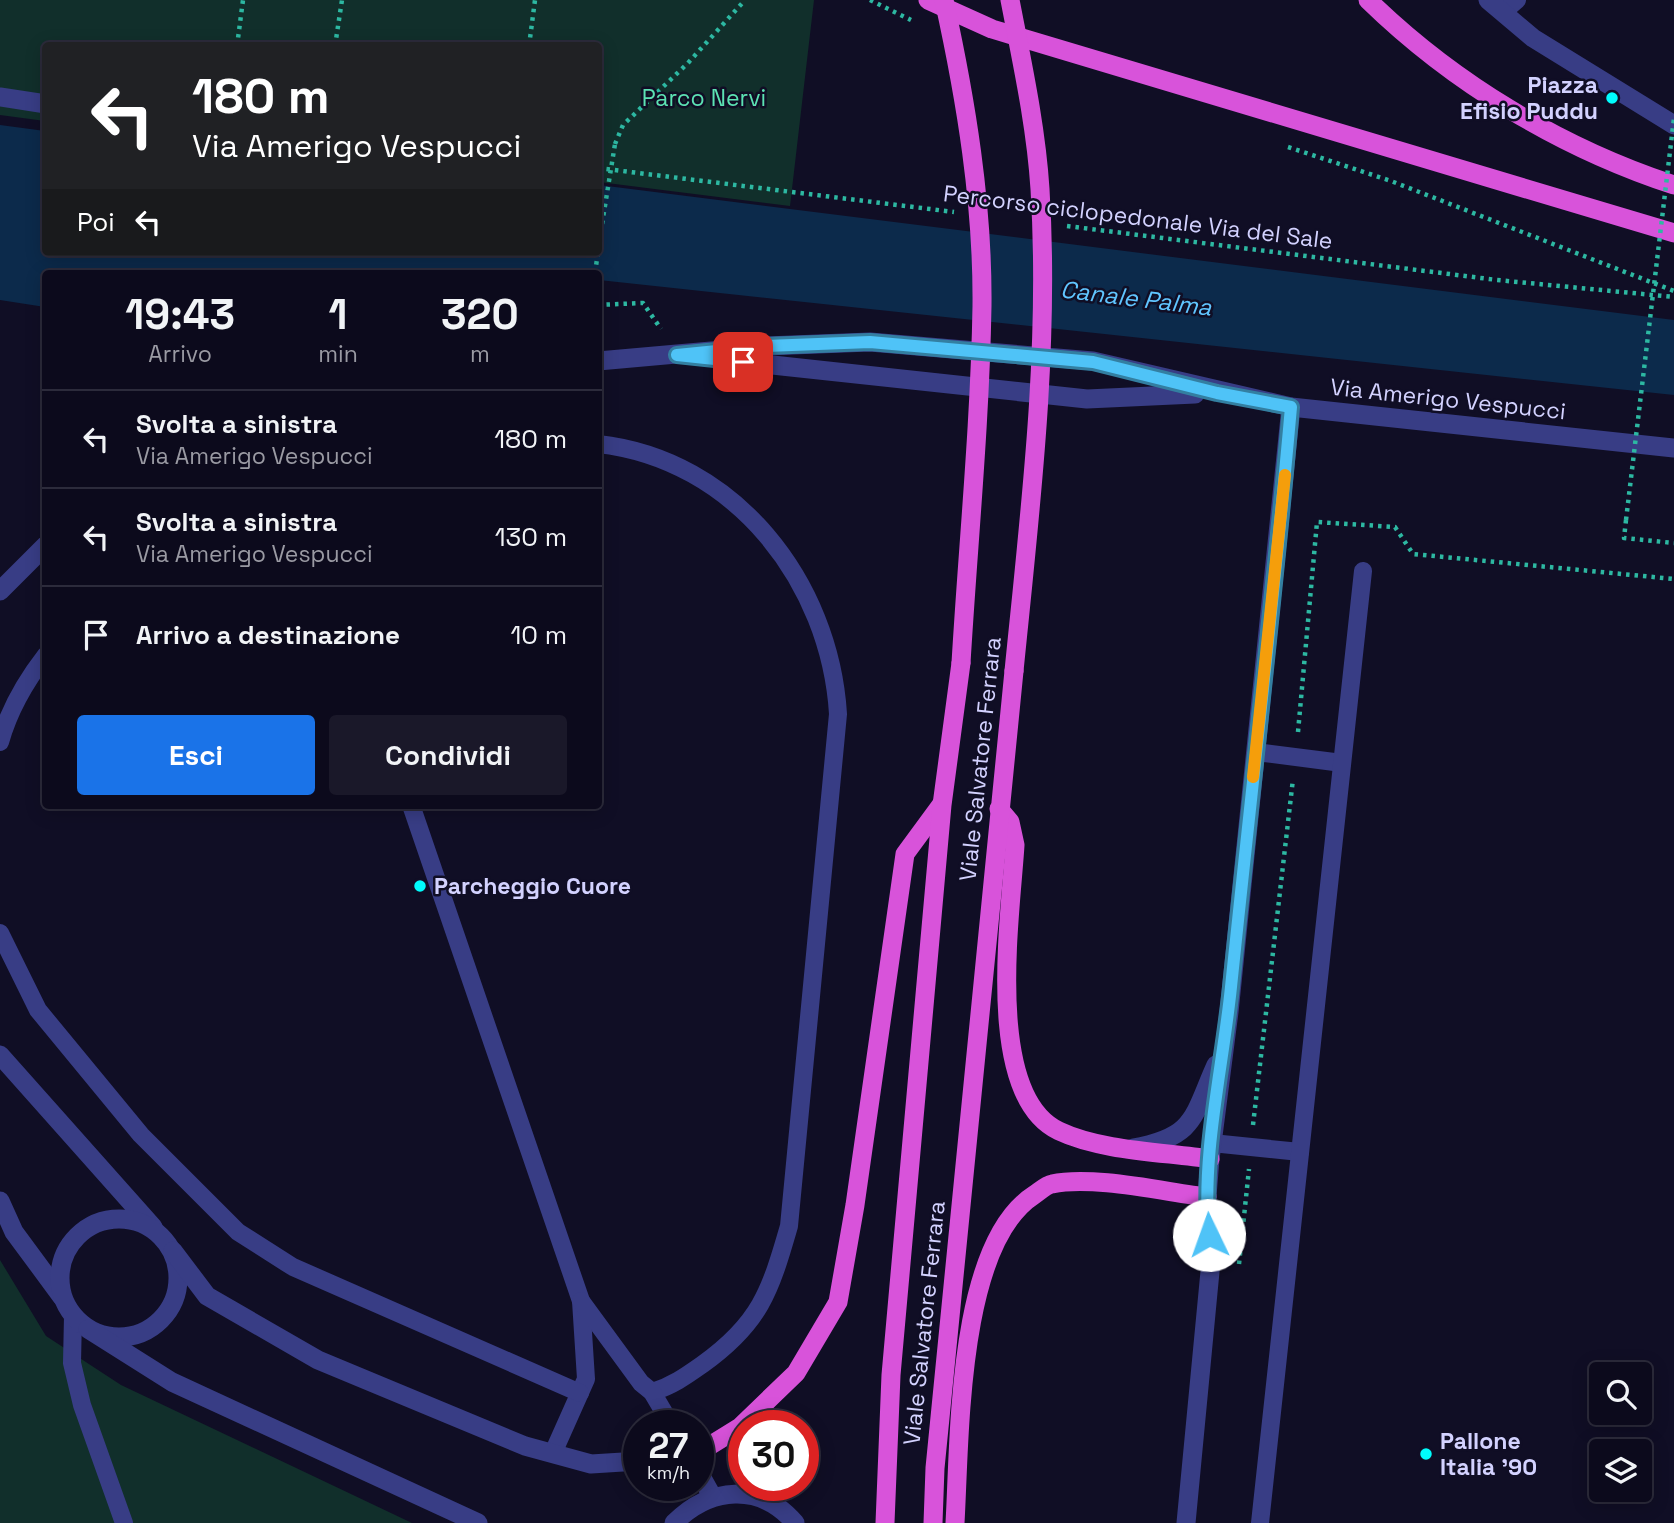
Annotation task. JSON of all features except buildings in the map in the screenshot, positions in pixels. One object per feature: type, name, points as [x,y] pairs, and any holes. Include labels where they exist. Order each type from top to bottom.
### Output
[{"type":"highway","points":[[928,0],[992,29],[1674,233]]},
{"type":"highway","name":"Viale Salvatore Ferrara","points":[[885,1523],[891,1375],[942,804],[961,663],[982,305],[975,183],[960,71],[944,0]]},
{"type":"highway","name":"Viale Salvatore Ferrara","points":[[933,1523],[935,1468],[1037,435],[1042,311],[1040,188],[1024,73],[1010,0]]},
{"type":"highway","points":[[1368,0],[1405,37],[1561,139],[1674,186]]},
{"type":"highway","points":[[714,1443],[740,1427],[796,1373],[838,1302],[855,1205],[905,854],[942,804]]},
{"type":"highway","points":[[999,809],[1010,822],[1016,845],[1005,983],[1007,1024],[1023,1090],[1036,1112],[1056,1130],[1093,1142],[1132,1148],[1211,1151]]},
{"type":"highway","points":[[956,1523],[963,1399],[972,1321],[982,1275],[992,1247],[1007,1222],[1024,1201],[1051,1184],[1087,1182],[1207,1197]]},
{"type":"street","points":[[1503,4],[1533,38],[1674,125]]},
{"type":"street","points":[[0,97],[42,103]]},
{"type":"street","name":"Via Amerigo Vespucci","points":[[602,361],[766,346],[870,342],[1093,362],[1217,393],[1291,407],[1674,448]]},
{"type":"street","name":"Via Amerigo Vespucci","points":[[677,355],[1087,399],[1217,393]]},
{"type":"street","points":[[1186,1523],[1211,1261],[1207,1197],[1211,1151],[1225,1045],[1291,407]]},
{"type":"street","points":[[0,592],[42,549]]},
{"type":"street","points":[[1132,1148],[1175,1136],[1187,1125],[1199,1109],[1225,1045]]},
{"type":"street","points":[[0,1055],[159,1233],[207,1296],[318,1360],[524,1446],[592,1464],[623,1462]]},
{"type":"street","points":[[0,1201],[15,1232],[81,1322],[172,1382],[478,1523]]},
{"type":"street","points":[[63,1299],[60,1280],[62,1260],[71,1243],[85,1229],[103,1220],[123,1219],[142,1223],[159,1233]]},
{"type":"street","points":[[81,1322],[106,1336],[125,1337],[144,1332],[160,1322],[172,1307],[178,1289],[178,1269],[173,1251]]},
{"type":"street","points":[[714,1496],[748,1494],[766,1499],[795,1523]]},
{"type":"street","points":[[674,1523],[689,1508],[702,1501]]},
{"type":"lane","points":[[602,445],[649,457],[704,478],[741,508],[769,537],[795,570],[812,604],[836,675],[838,701],[789,1226],[769,1288],[754,1318],[722,1350],[673,1385],[652,1392]]},
{"type":"lane","points":[[1260,1523],[1363,571]]},
{"type":"lane","points":[[0,743],[6,719],[42,661]]},
{"type":"lane","points":[[1256,752],[1342,762]]},
{"type":"lane","points":[[412,809],[581,1301],[586,1379],[553,1453]]},
{"type":"lane","points":[[0,933],[38,1010],[141,1135],[238,1232],[293,1267],[580,1393]]},
{"type":"lane","points":[[1211,1151],[1300,1152]]},
{"type":"lane","points":[[581,1301],[641,1383],[652,1392],[663,1410]]},
{"type":"lane","points":[[81,1322],[72,1363],[82,1405],[124,1523]]},
{"type":"path","points":[[238,42],[243,0]]},
{"type":"path","points":[[336,42],[342,0]]},
{"type":"path","points":[[530,42],[535,0]]},
{"type":"path","points":[[602,226],[615,144],[623,125],[688,64],[745,0]]},
{"type":"path","points":[[870,0],[923,24]]},
{"type":"path","points":[[1674,118],[1624,538],[1674,543]]},
{"type":"path","points":[[1285,146],[1391,181],[1674,291]]},
{"type":"path","name":"Percorso ciclopedonale Via del Sale","points":[[602,169],[963,213]]},
{"type":"path","name":"Percorso ciclopedonale Via del Sale","points":[[1059,225],[1497,280],[1674,297]]},
{"type":"path","points":[[602,305],[643,303]]},
{"type":"green space","name":"Parco Nervi","points":[[0,0],[814,0],[790,206],[602,182],[602,42],[42,42],[42,121],[0,115]]},
{"type":"green space","points":[[0,1260],[46,1336],[121,1385],[412,1523],[0,1523]]},
{"type":"water","name":"Canale Palma","points":[[0,125],[42,131],[42,256],[602,256],[602,185],[1674,320],[1674,395],[602,280],[602,270],[42,270],[42,307],[0,300]]},
{"type":"slow traffic","points":[[1253,777],[1285,475]]},
{"type":"place","name":"Piazza Efisio Puddu","points":[[1612,98]]},
{"type":"place","name":"Parcheggio Cuore","points":[[420,886]]},
{"type":"place","name":"Pallone Italia '90","points":[[1426,1454]]},
{"type":"route","points":[[743,362],[677,355],[766,346],[870,342],[1093,362],[1217,393],[1291,407],[1229,1012],[1210,1158],[1206,1208],[1209,1235]]}]
